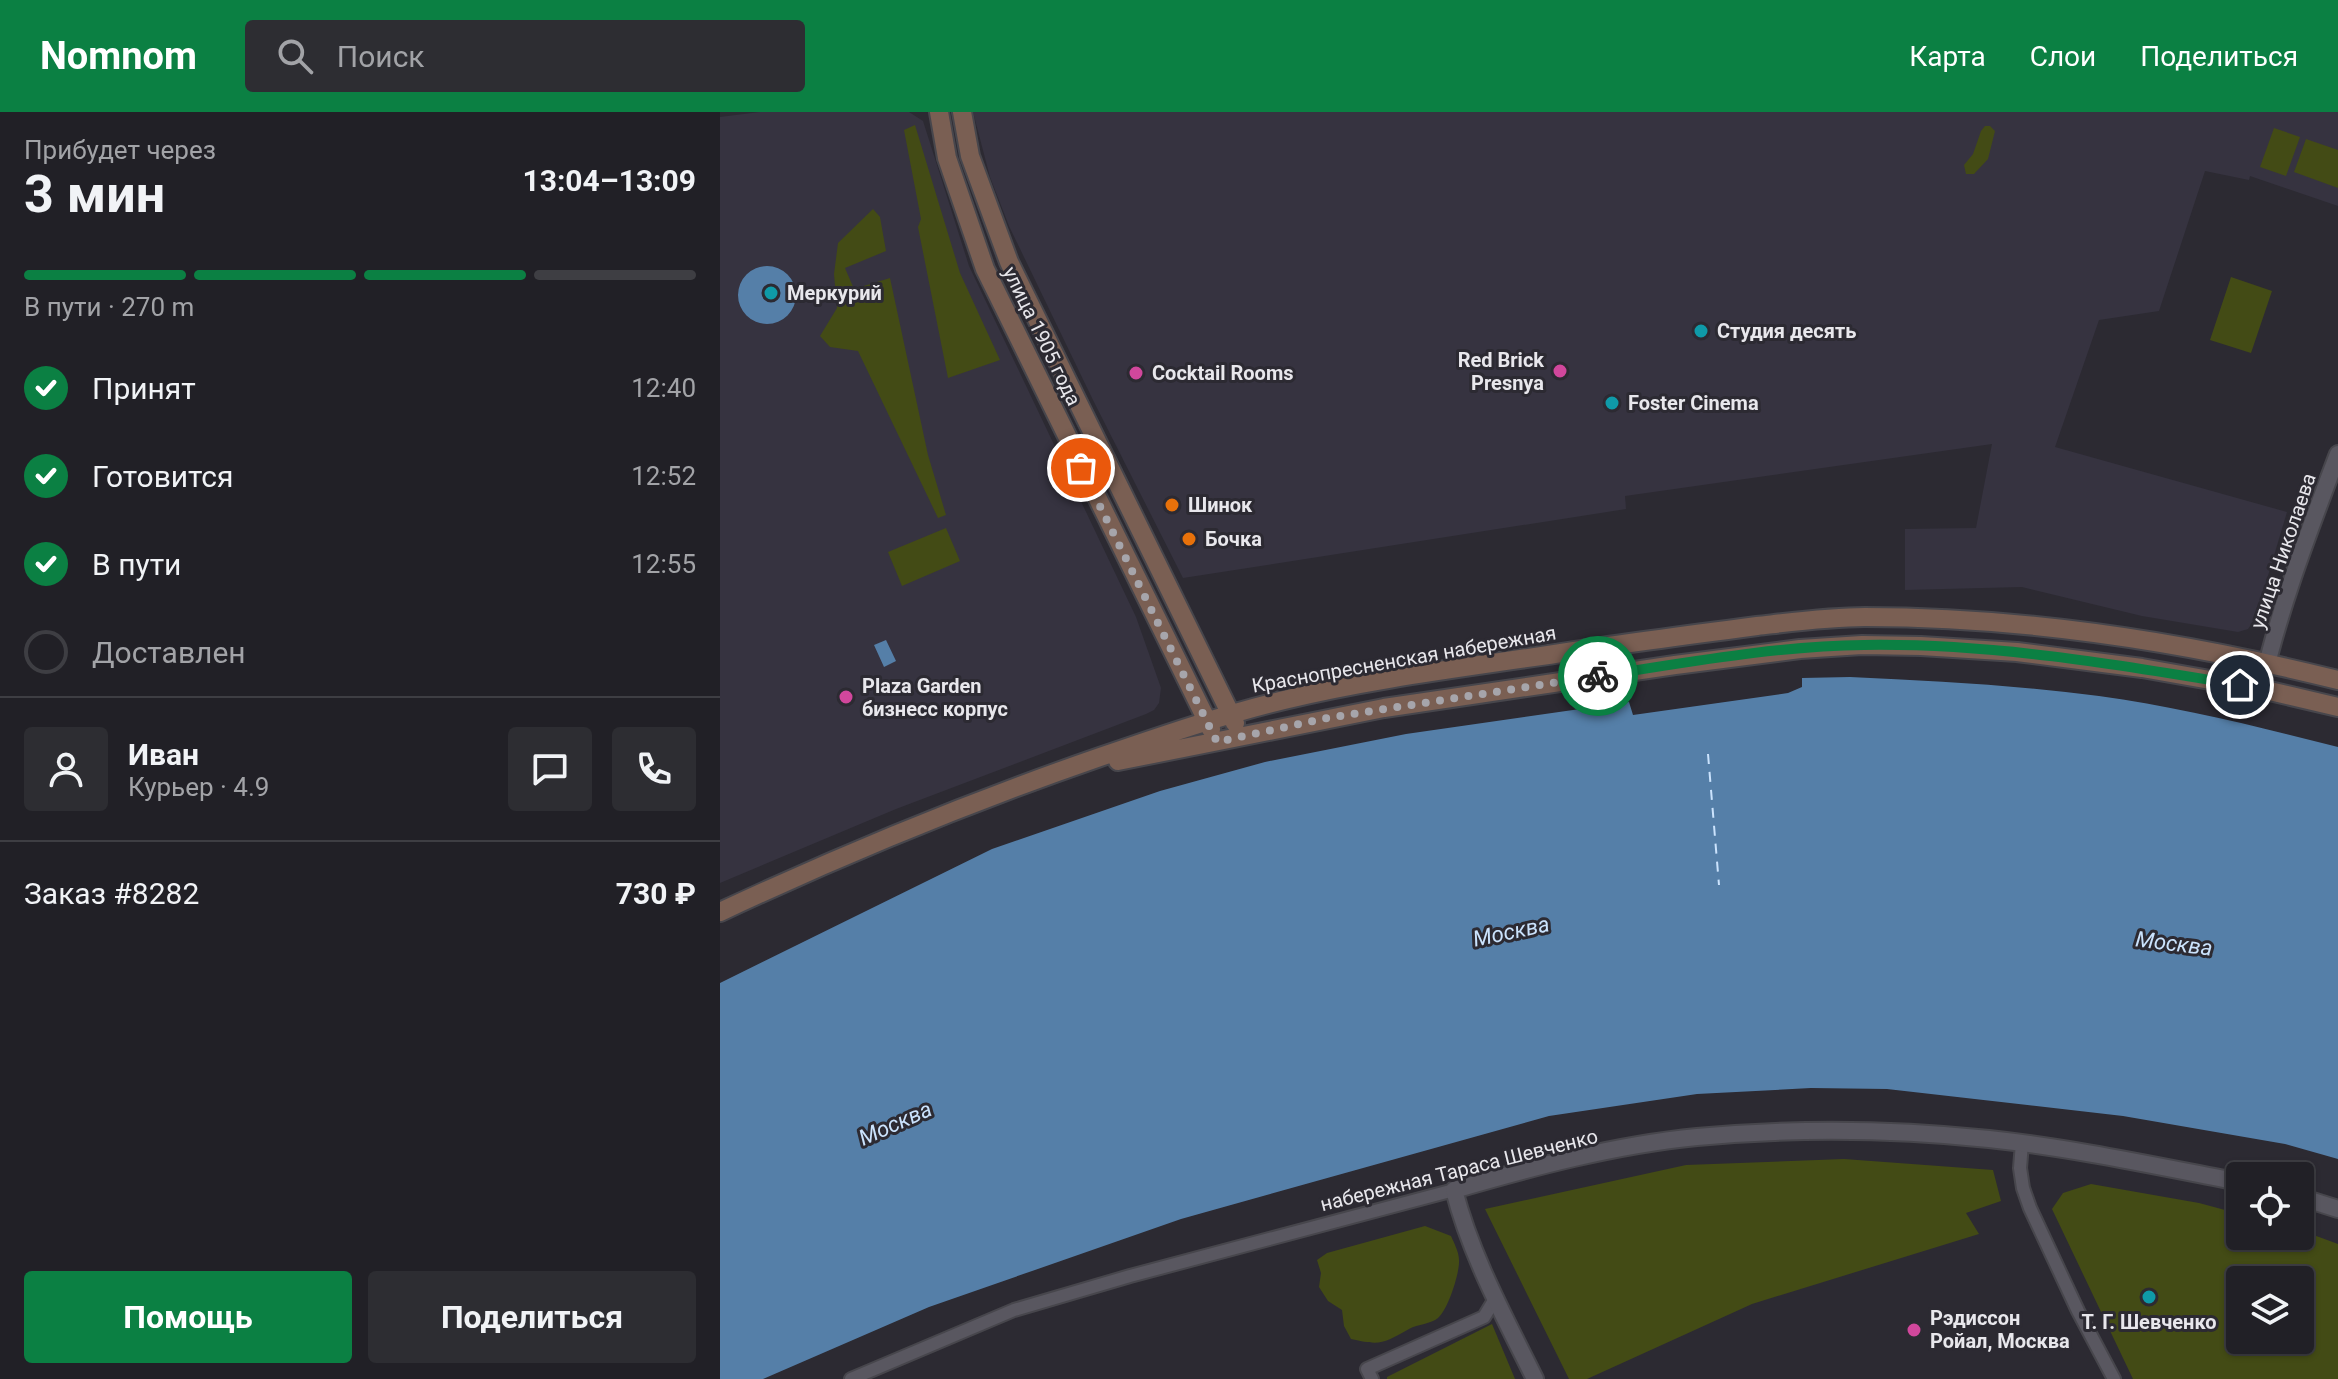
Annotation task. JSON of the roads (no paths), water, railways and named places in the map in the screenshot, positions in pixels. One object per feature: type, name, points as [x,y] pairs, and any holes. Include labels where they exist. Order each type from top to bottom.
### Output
[{"type":"main road","name":"улица 1905 года","points":[[939,112],[947,158],[985,269],[1217,742]]},
{"type":"main road","name":"улица 1905 года","points":[[962,112],[970,156],[1009,262],[1242,737]]},
{"type":"main road","name":"Краснопресненская набережная","points":[[720,912],[932,818],[1207,720],[1288,699],[1376,682],[1641,641],[1859,617],[1920,618],[2018,625],[2147,641],[2267,662],[2338,680]]},
{"type":"main road","name":"Краснопресненская набережная","points":[[1056,772],[1384,708],[1644,669],[1800,649],[1862,645],[2017,652],[2142,668],[2261,689],[2338,707]]},
{"type":"street","name":"улица Николаева","points":[[2261,689],[2302,551],[2338,454]]},
{"type":"street","name":"набережная Тараса Шевченко","points":[[851,1379],[1014,1310],[1569,1159],[1696,1138],[1814,1132],[1887,1133],[2022,1143],[2226,1179]]},
{"type":"street","points":[[2022,1143],[2020,1168],[2030,1208],[2114,1379]]},
{"type":"street","points":[[1454,1190],[1461,1218],[1495,1299],[1535,1379]]},
{"type":"street","points":[[2314,1201],[2338,1209]]},
{"type":"street","points":[[1370,1374],[1484,1317],[1495,1299]]},
{"type":"water","points":[[767,266],[788,274],[796,295],[788,316],[767,324],[746,316],[738,295],[746,274]]},
{"type":"water","points":[[886,640],[896,661],[884,667],[874,645]]},
{"type":"water","name":"Москва","points":[[1850,677],[2006,686],[2099,696],[2189,712],[2338,747],[2338,1159],[2285,1144],[2123,1116],[1887,1089],[1811,1088],[1697,1094],[1549,1116],[1181,1219],[929,1307],[763,1379],[720,1379],[720,983],[992,849],[1160,791],[1265,762],[1406,734],[1629,702],[1633,715],[1788,693],[1802,687],[1802,678]]},
{"type":"place","name":"Меркурий","points":[[771,293]]},
{"type":"place","name":"Студия десять","points":[[1701,331]]},
{"type":"place","name":"Red Brick Presnya","points":[[1560,371]]},
{"type":"place","name":"Cocktail Rooms","points":[[1136,373]]},
{"type":"place","name":"Foster Cinema","points":[[1612,403]]},
{"type":"place","name":"Шинок","points":[[1172,505]]},
{"type":"place","name":"Бочка","points":[[1189,539]]},
{"type":"place","name":"Plaza Garden бизнесс корпус","points":[[846,697]]},
{"type":"place","name":"Т. Г. Шевченко","points":[[2149,1297]]},
{"type":"place","name":"Рэдиссон Ройал, Москва","points":[[1914,1330]]}]
